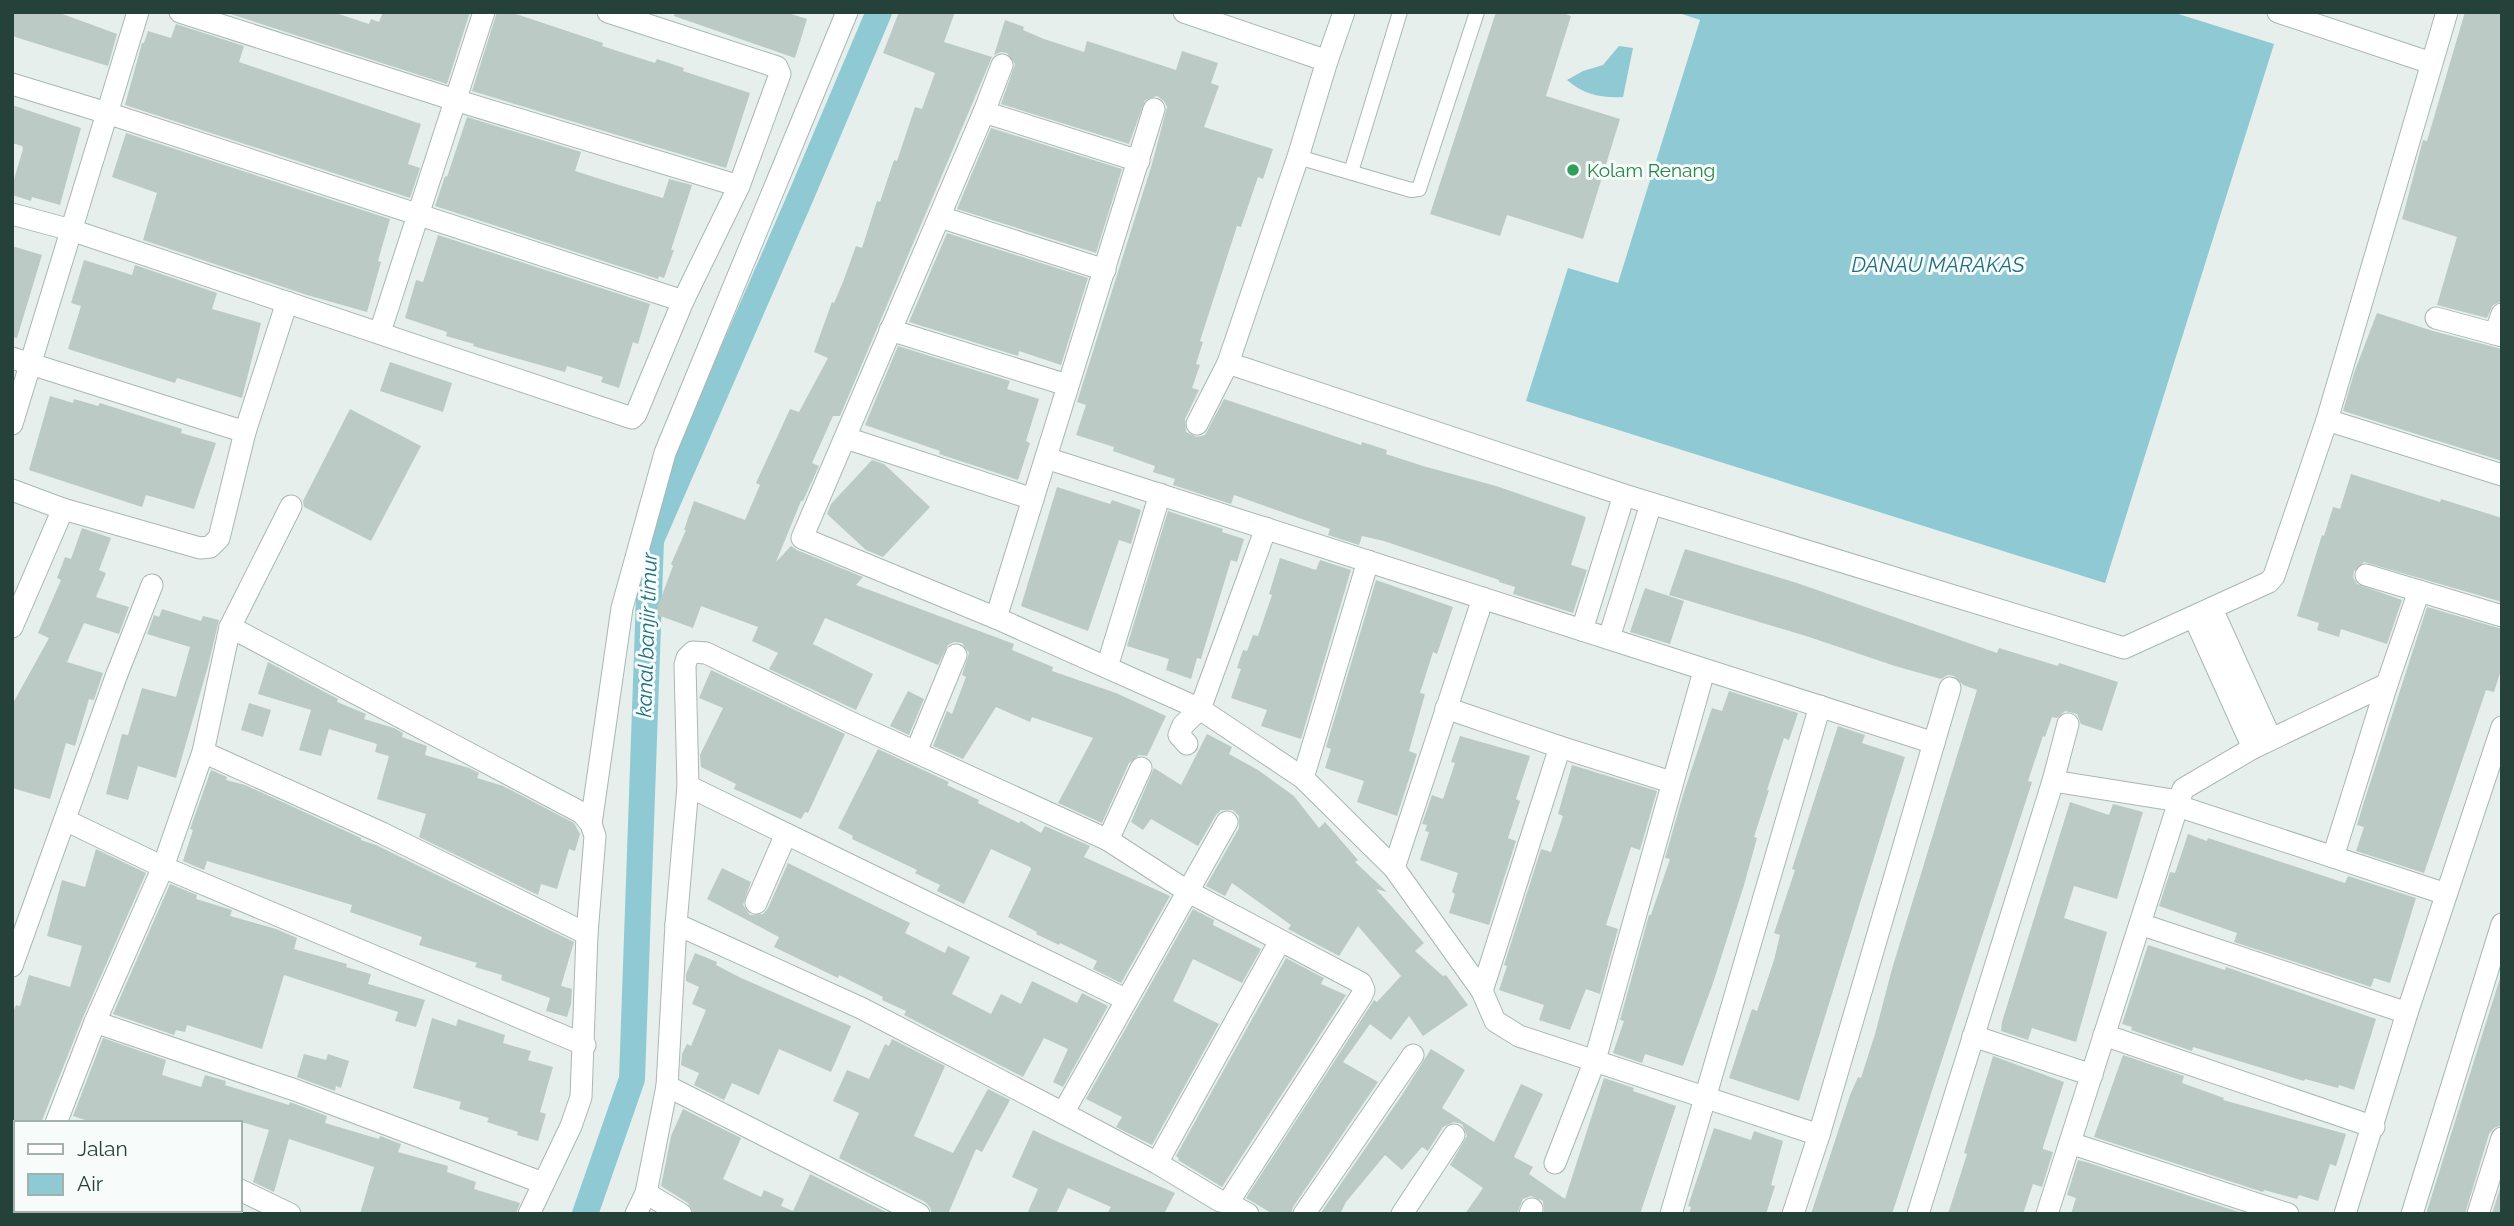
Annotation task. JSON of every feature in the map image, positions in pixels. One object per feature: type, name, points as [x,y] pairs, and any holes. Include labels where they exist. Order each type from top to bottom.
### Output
[{"type":"street","points":[[12,424],[21,361],[71,230],[138,12]]},
{"type":"street","points":[[180,12],[455,100],[739,186]]},
{"type":"street","points":[[380,332],[484,12]]},
{"type":"street","points":[[12,214],[71,230],[632,418],[683,301],[739,186],[780,74],[778,69],[608,12]]},
{"type":"street","points":[[591,824],[622,608],[665,453],[847,12]]},
{"type":"street","points":[[1184,12],[1326,61]]},
{"type":"street","points":[[1197,424],[1228,363],[1344,12]]},
{"type":"street","points":[[2278,12],[2431,63]]},
{"type":"street","points":[[1228,363],[1625,495],[2116,647],[2127,647],[2269,583],[2274,576],[2327,421],[2447,12]]},
{"type":"street","points":[[1002,65],[985,112],[802,538],[996,618],[1199,709],[1303,778],[1394,868],[1482,991],[1495,1021],[1507,1030],[1819,1135]]},
{"type":"street","points":[[12,84],[683,301]]},
{"type":"street","points":[[996,618],[1154,109]]},
{"type":"street","points":[[985,112],[1139,161]]},
{"type":"street","points":[[940,217],[1105,270]]},
{"type":"street","points":[[12,490],[63,509],[200,548],[210,547],[219,538],[245,432],[287,302]]},
{"type":"street","points":[[2436,318],[2500,328]]},
{"type":"street","points":[[890,330],[1067,385]]},
{"type":"street","points":[[21,361],[245,432]]},
{"type":"street","points":[[2327,421],[2502,475]]},
{"type":"street","points":[[846,438],[1033,499]]},
{"type":"street","points":[[1046,458],[1934,743]]},
{"type":"street","points":[[1107,667],[1160,494]]},
{"type":"street","points":[[1583,630],[1625,495]]},
{"type":"street","points":[[1609,638],[1651,503]]},
{"type":"street","points":[[58,1121],[95,1022],[163,867],[203,752],[230,627],[291,506]]},
{"type":"street","points":[[12,627],[63,509]]},
{"type":"street","points":[[1187,744],[1179,736],[1183,725],[1199,709],[1266,528]]},
{"type":"street","points":[[1303,778],[1368,561]]},
{"type":"street","points":[[2366,575],[2502,616]]},
{"type":"street","points":[[12,966],[117,674],[152,585]]},
{"type":"street","points":[[2333,857],[2386,684],[2419,591]]},
{"type":"street","points":[[1394,868],[1483,598]]},
{"type":"street","points":[[2203,613],[2262,743]]},
{"type":"street","points":[[230,627],[582,813],[591,824],[595,836],[587,934],[581,1097],[572,1126],[529,1214]]},
{"type":"street","points":[[636,1214],[646,1193],[667,1086],[676,923],[688,786],[685,665],[693,652],[706,653],[1108,840],[1187,891],[1361,983],[1364,990],[1226,1202]]},
{"type":"street","points":[[916,752],[956,655]]},
{"type":"street","points":[[1555,1163],[1595,1060],[1704,671]]},
{"type":"street","points":[[2047,1214],[2183,789],[2262,743],[2386,684]]},
{"type":"street","points":[[1793,1214],[1819,1135],[1950,688]]},
{"type":"street","points":[[1671,1214],[1820,706]]},
{"type":"street","points":[[1446,708],[1671,782]]},
{"type":"street","points":[[1918,1214],[2053,781],[2068,724]]},
{"type":"street","points":[[2345,1214],[2407,1013],[2502,727]]},
{"type":"street","points":[[1482,991],[1560,747]]},
{"type":"street","points":[[203,752],[382,833],[587,934]]},
{"type":"street","points":[[1108,840],[1141,768]]},
{"type":"street","points":[[2053,781],[2178,803],[2446,894]]},
{"type":"street","points":[[688,786],[1125,999]]},
{"type":"street","points":[[65,820],[163,867],[585,1045]]},
{"type":"street","points":[[1063,1113],[1227,822]]},
{"type":"street","points":[[755,903],[786,834]]},
{"type":"street","points":[[676,923],[861,1008],[1157,1163],[1220,1201],[1248,1214]]},
{"type":"street","points":[[2140,924],[2407,1013]]},
{"type":"street","points":[[2412,1214],[2502,924]]},
{"type":"street","points":[[1157,1163],[1280,941]]},
{"type":"street","points":[[95,1022],[295,1090],[543,1183]]},
{"type":"street","points":[[2104,1035],[2374,1126]]},
{"type":"street","points":[[1973,1036],[2092,1075]]},
{"type":"street","points":[[1304,1214],[1413,1055]]},
{"type":"street","points":[[667,1086],[919,1214]]},
{"type":"street","points":[[1402,1214],[1454,1135]]},
{"type":"street","points":[[2478,1214],[2502,1138]]},
{"type":"street","points":[[2070,1143],[2288,1214]]},
{"type":"street","points":[[242,1192],[290,1214]]},
{"type":"street","points":[[646,1193],[681,1214]]},
{"type":"lane","points":[[1351,173],[1400,12]]},
{"type":"lane","points":[[1298,157],[1410,190],[1419,189],[1477,12]]},
{"type":"water","name":"DANAU MARAKAS","points":[[1676,12],[2172,12],[2274,44],[2105,583],[1526,401],[1568,268],[1618,283],[1700,20]]},
{"type":"water","points":[[1619,46],[1633,48],[1623,97],[1593,95],[1567,80],[1583,71],[1603,65]]},
{"type":"building","points":[[12,12],[57,12],[117,34],[108,66],[12,36]]},
{"type":"building","points":[[224,12],[333,12],[369,24],[371,19],[379,22],[383,12],[470,12],[447,84]]},
{"type":"building","points":[[497,12],[510,12],[655,63],[657,59],[684,68],[683,71],[750,93],[726,168],[472,91]]},
{"type":"building","points":[[675,12],[785,12],[807,19],[795,58],[674,16]]},
{"type":"building","points":[[899,12],[955,12],[944,42],[992,57],[840,416],[833,416],[812,463],[819,466],[801,501],[776,562],[791,546],[863,577],[856,585],[1014,644],[1012,650],[1053,667],[1052,671],[1116,693],[1166,716],[1147,756],[1139,755],[1129,763],[1102,823],[1058,803],[1093,738],[1032,717],[1030,722],[996,707],[963,759],[933,746],[947,711],[952,714],[966,677],[962,675],[969,653],[962,643],[954,642],[948,645],[938,665],[825,618],[813,644],[873,674],[856,710],[769,669],[778,653],[752,641],[758,627],[701,606],[693,628],[655,614],[694,501],[745,520],[760,485],[756,483],[790,409],[799,412],[828,358],[814,352],[832,302],[834,303],[856,246],[862,248],[877,201],[880,202],[894,160],[897,161],[915,107],[922,109],[935,73],[883,53]]},
{"type":"building","points":[[1496,12],[1560,12],[1571,16],[1546,96],[1620,119],[1583,239],[1507,215],[1500,236],[1430,214]]},
{"type":"building","points":[[2465,12],[2502,12],[2502,301],[2493,305],[2487,318],[2437,305],[2457,237],[2402,219],[2423,140],[2427,141]]},
{"type":"building","points":[[1005,20],[1044,39],[1084,52],[1087,41],[1176,70],[1182,51],[1218,63],[1211,83],[1219,86],[1204,127],[1273,149],[1263,179],[1258,177],[1241,227],[1237,226],[1200,341],[1203,342],[1196,364],[1200,365],[1192,388],[1199,390],[1185,419],[1186,432],[1197,437],[1205,435],[1224,399],[1586,517],[1571,565],[1587,570],[1573,613],[1513,594],[1515,587],[1499,580],[1384,541],[1362,536],[1359,545],[1328,535],[1330,529],[1234,495],[1231,504],[1173,485],[1175,479],[1153,472],[1155,466],[1113,451],[1114,447],[1076,435],[1086,405],[1077,402],[1152,164],[1167,107],[1157,96],[1145,100],[1129,144],[1001,104],[1015,64],[1007,53],[994,55]]},
{"type":"building","points":[[176,24],[244,46],[239,62],[421,124],[408,164],[420,168],[410,198],[125,105],[142,43],[148,31],[171,38]]},
{"type":"building","points":[[12,105],[81,128],[60,205],[32,197],[31,201],[12,195],[23,149],[22,146],[12,143]]},
{"type":"building","points":[[467,117],[581,152],[575,171],[619,185],[663,198],[669,179],[692,185],[664,278],[659,276],[658,279],[435,206]]},
{"type":"building","points":[[991,128],[1122,169],[1096,253],[957,209]]},
{"type":"building","points":[[126,133],[390,219],[367,312],[307,295],[143,240],[157,193],[112,177]]},
{"type":"building","points":[[947,233],[1088,278],[1061,365],[1019,351],[1018,356],[909,322]]},
{"type":"building","points":[[438,235],[650,304],[638,344],[633,342],[619,388],[601,382],[603,377],[567,366],[565,372],[473,346],[474,344],[446,336],[447,332],[405,318],[416,280],[423,282]]},
{"type":"building","points":[[12,246],[42,255],[17,338],[12,337]]},
{"type":"building","points":[[84,260],[132,275],[135,265],[217,293],[212,309],[261,323],[242,398],[177,378],[175,383],[68,349],[81,306],[71,303]]},
{"type":"building","points":[[2377,313],[2502,349],[2502,461],[2343,411]]},
{"type":"building","points":[[898,346],[1010,381],[1007,389],[1039,399],[1026,441],[1030,443],[1018,480],[939,454],[940,451],[865,425]]},
{"type":"building","points":[[390,362],[452,383],[443,412],[380,391]]},
{"type":"building","points":[[50,396],[73,403],[74,399],[98,406],[100,403],[182,429],[181,433],[216,443],[194,509],[146,495],[142,507],[29,470]]},
{"type":"building","points":[[350,409],[421,446],[371,541],[304,507],[303,501]]},
{"type":"building","points":[[872,460],[884,464],[930,507],[883,557],[866,550],[827,514],[831,504]]},
{"type":"building","points":[[2351,474],[2502,518],[2502,602],[2364,562],[2354,571],[2353,577],[2357,584],[2402,600],[2387,644],[2341,629],[2339,637],[2317,630],[2319,623],[2297,616],[2322,535],[2324,536],[2333,507],[2340,509]]},
{"type":"building","points":[[1057,487],[1110,504],[1112,500],[1141,510],[1131,544],[1119,540],[1088,631],[1021,606]]},
{"type":"building","points":[[1168,511],[1223,529],[1222,532],[1244,539],[1237,562],[1231,560],[1201,659],[1197,658],[1191,679],[1166,670],[1169,659],[1127,646]]},
{"type":"building","points":[[82,528],[111,538],[99,570],[106,573],[96,597],[129,607],[119,634],[84,623],[67,662],[103,673],[94,700],[89,699],[75,746],[66,743],[50,799],[12,788],[12,705],[49,638],[38,633],[61,580],[57,578],[65,557],[71,559]]},
{"type":"building","points":[[1685,549],[1797,583],[1997,653],[1999,648],[2118,682],[2102,731],[2081,724],[2077,714],[2065,711],[2057,718],[2052,717],[2045,737],[2043,736],[2028,781],[2032,782],[1892,1214],[1811,1214],[1850,1095],[1858,1077],[1861,1078],[1875,1034],[1892,969],[1977,690],[1963,685],[1954,676],[1948,675],[1941,679],[1895,666],[1669,595]]},
{"type":"building","points":[[1280,558],[1316,570],[1320,560],[1351,570],[1301,739],[1261,726],[1267,710],[1231,698],[1241,669],[1237,668],[1243,650],[1247,651],[1253,635],[1258,636],[1272,595],[1269,594]]},
{"type":"building","points":[[1376,580],[1453,607],[1437,654],[1433,652],[1420,693],[1425,694],[1409,751],[1417,754],[1397,816],[1357,802],[1364,781],[1325,768],[1331,749],[1326,747]]},
{"type":"building","points":[[1645,588],[1684,601],[1670,644],[1630,632]]},
{"type":"building","points":[[2427,607],[2502,629],[2502,667],[2494,692],[2486,690],[2424,873],[2356,851],[2364,827],[2357,825]]},
{"type":"building","points":[[162,609],[201,621],[203,616],[219,620],[176,778],[138,766],[128,800],[106,794],[122,734],[128,735],[142,688],[176,697],[190,647],[147,634],[154,615],[159,617]]},
{"type":"building","points":[[268,662],[338,699],[337,702],[366,714],[364,719],[394,728],[403,733],[402,737],[427,746],[425,755],[469,768],[479,773],[477,778],[503,786],[574,823],[580,834],[575,851],[569,849],[557,889],[541,884],[538,895],[419,837],[426,814],[377,799],[389,756],[375,752],[377,744],[329,729],[321,756],[299,750],[311,710],[258,694]]},
{"type":"building","points":[[711,670],[845,734],[808,813],[805,812],[801,819],[734,789],[736,784],[701,767],[700,755],[723,708],[699,698]]},
{"type":"building","points":[[908,691],[924,699],[909,735],[890,726]]},
{"type":"building","points":[[1729,691],[1798,713],[1789,740],[1784,738],[1767,790],[1744,885],[1683,1066],[1645,1054],[1642,1063],[1613,1053],[1624,1021],[1620,1020],[1649,915],[1670,859],[1665,858],[1683,795],[1712,708],[1722,711]]},
{"type":"building","points":[[249,703],[271,710],[263,737],[241,730]]},
{"type":"building","points":[[1838,726],[1865,735],[1862,743],[1905,757],[1799,1101],[1729,1078],[1752,1009],[1757,1011],[1774,960],[1780,935],[1774,933]]},
{"type":"building","points":[[1207,734],[1232,747],[1229,754],[1258,770],[1294,796],[1319,828],[1325,822],[1358,860],[1355,862],[1387,892],[1376,889],[1424,943],[1415,951],[1443,976],[1446,975],[1468,1005],[1423,1036],[1409,1016],[1391,1040],[1370,1024],[1343,1062],[1378,1082],[1293,1207],[1291,1214],[1273,1214],[1246,1198],[1374,1000],[1377,1002],[1401,976],[1358,926],[1339,956],[1288,929],[1291,925],[1232,883],[1225,896],[1206,886],[1239,828],[1239,816],[1233,810],[1221,810],[1216,815],[1198,846],[1151,819],[1143,830],[1131,822],[1154,768],[1181,785]]},
{"type":"building","points":[[1460,736],[1530,756],[1516,799],[1520,801],[1508,838],[1516,841],[1489,925],[1449,913],[1458,873],[1420,860],[1429,832],[1425,831],[1427,825],[1422,824],[1432,795],[1443,799],[1455,763],[1451,762]]},
{"type":"building","points":[[878,749],[949,782],[947,785],[1019,823],[1021,821],[1041,833],[1045,826],[1090,846],[1084,857],[1170,896],[1121,983],[1093,969],[1097,961],[1036,934],[1037,932],[1008,917],[1030,867],[991,849],[964,904],[937,891],[940,885],[915,873],[917,870],[852,839],[853,836],[838,828]]},
{"type":"building","points":[[1572,765],[1657,791],[1640,850],[1631,847],[1606,925],[1618,929],[1600,994],[1586,989],[1570,1030],[1539,1020],[1544,1005],[1499,990],[1507,966],[1504,965],[1541,849],[1551,852],[1563,816],[1558,814]]},
{"type":"building","points":[[211,770],[227,777],[226,780],[245,785],[376,845],[574,942],[561,986],[572,989],[567,1017],[546,1011],[550,998],[501,980],[502,975],[475,967],[477,963],[419,945],[422,937],[350,912],[352,905],[207,861],[204,870],[183,861],[193,830],[190,829]]},
{"type":"building","points":[[2070,802],[2109,815],[2113,804],[2143,812],[2117,899],[2074,886],[2064,918],[2107,932],[2076,1042],[2032,1028],[2028,1040],[2001,1031],[2002,1022]]},
{"type":"building","points":[[2188,834],[2207,841],[2208,838],[2345,883],[2348,876],[2416,898],[2390,983],[2374,978],[2371,987],[2234,942],[2237,933],[2159,906],[2170,872],[2175,873]]},
{"type":"building","points":[[96,849],[146,873],[83,1017],[42,1121],[12,1123],[12,1015],[16,1005],[20,1006],[29,975],[70,987],[82,946],[47,936],[62,880],[85,887]]},
{"type":"building","points":[[788,863],[910,923],[905,933],[945,953],[948,946],[970,957],[952,994],[991,1014],[1001,994],[1021,1004],[1032,981],[1077,1003],[1082,993],[1108,1006],[1063,1087],[1053,1082],[1068,1049],[1044,1038],[1023,1077],[904,1015],[906,1011],[882,1000],[883,997],[774,947],[779,937],[707,899],[722,868],[751,882],[743,905],[750,915],[763,914]]},
{"type":"building","points":[[170,884],[197,895],[196,899],[232,910],[230,916],[297,938],[294,949],[371,974],[368,984],[425,1000],[416,1027],[395,1021],[398,1012],[284,975],[262,1049],[187,1025],[185,1032],[176,1030],[174,1035],[113,1014]]},
{"type":"building","points":[[1193,909],[1214,920],[1213,925],[1261,949],[1242,983],[1193,959],[1173,1001],[1219,1024],[1152,1145],[1116,1127],[1122,1117],[1086,1099]]},
{"type":"building","points":[[2148,945],[2225,970],[2226,967],[2376,1019],[2354,1090],[2339,1085],[2338,1088],[2305,1079],[2304,1081],[2193,1047],[2192,1051],[2131,1030],[2132,1027],[2122,1024]]},
{"type":"building","points":[[695,953],[717,962],[716,965],[741,978],[851,1026],[831,1072],[779,1049],[759,1095],[732,1083],[724,1100],[694,1085],[699,1073],[681,1065],[682,1054],[687,1044],[691,1046],[706,1010],[692,1004],[699,987],[686,981],[686,974]]},
{"type":"building","points":[[1286,958],[1324,978],[1321,984],[1346,995],[1222,1187],[1178,1160],[1176,1156]]},
{"type":"building","points":[[2500,978],[2502,1125],[2489,1134],[2465,1214],[2426,1214]]},
{"type":"building","points":[[432,1018],[456,1026],[458,1019],[505,1035],[503,1043],[531,1051],[528,1060],[553,1067],[540,1112],[546,1114],[538,1141],[487,1122],[489,1118],[459,1109],[461,1102],[413,1088]]},
{"type":"building","points":[[103,1038],[166,1060],[162,1075],[201,1087],[205,1075],[226,1081],[225,1085],[289,1105],[290,1102],[327,1116],[325,1123],[379,1139],[380,1136],[401,1144],[398,1152],[448,1166],[447,1172],[476,1182],[474,1189],[520,1203],[516,1214],[360,1214],[374,1167],[289,1139],[274,1192],[253,1182],[269,1130],[242,1121],[88,1121],[73,1116]]},
{"type":"building","points":[[892,1039],[945,1066],[914,1136],[953,1153],[988,1089],[1010,1100],[982,1152],[976,1149],[948,1214],[932,1214],[925,1202],[839,1158],[859,1113],[833,1101],[847,1070],[869,1079],[885,1044],[889,1046]]},
{"type":"building","points":[[1431,1049],[1465,1070],[1442,1108],[1494,1142],[1521,1084],[1543,1094],[1514,1157],[1533,1167],[1529,1174],[1565,1199],[1604,1078],[1676,1106],[1640,1214],[1544,1214],[1543,1201],[1531,1196],[1523,1199],[1517,1214],[1465,1214],[1483,1188],[1450,1165],[1467,1136],[1462,1124],[1454,1122],[1443,1127],[1428,1151],[1422,1147],[1402,1170],[1385,1155],[1346,1202],[1340,1214],[1320,1214]]},
{"type":"building","points":[[304,1054],[326,1060],[328,1054],[349,1061],[341,1088],[336,1086],[335,1091],[297,1077]]},
{"type":"building","points":[[2123,1055],[2184,1076],[2182,1083],[2224,1098],[2223,1100],[2346,1134],[2336,1166],[2330,1164],[2318,1201],[2299,1195],[2297,1199],[2264,1190],[2263,1192],[2094,1137]]},
{"type":"building","points":[[1993,1056],[2064,1082],[2043,1147],[2053,1152],[2042,1187],[2033,1184],[2023,1214],[1948,1214],[1967,1154],[1964,1153]]},
{"type":"building","points":[[683,1109],[741,1138],[723,1179],[761,1197],[764,1190],[784,1199],[781,1206],[793,1211],[810,1174],[890,1214],[694,1214],[688,1203],[661,1186],[671,1136]]},
{"type":"building","points":[[1714,1128],[1751,1140],[1754,1131],[1783,1141],[1771,1185],[1775,1186],[1766,1214],[1689,1214],[1691,1207],[1688,1206]]},
{"type":"building","points":[[1033,1130],[1175,1193],[1164,1214],[1107,1214],[1111,1207],[1068,1188],[1056,1214],[1027,1214],[1038,1189],[1012,1177]]},
{"type":"building","points":[[2078,1160],[2245,1214],[2071,1214],[2076,1198],[2067,1195]]},
{"type":"building","points":[[2502,1182],[2502,1214],[2492,1214]]},
{"type":"waterway","name":"kanal banjir timur","points":[[585,1214],[632,1079],[651,540],[879,12]]},
{"type":"place","name":"Kolam Renang","points":[[1573,170]]}]
